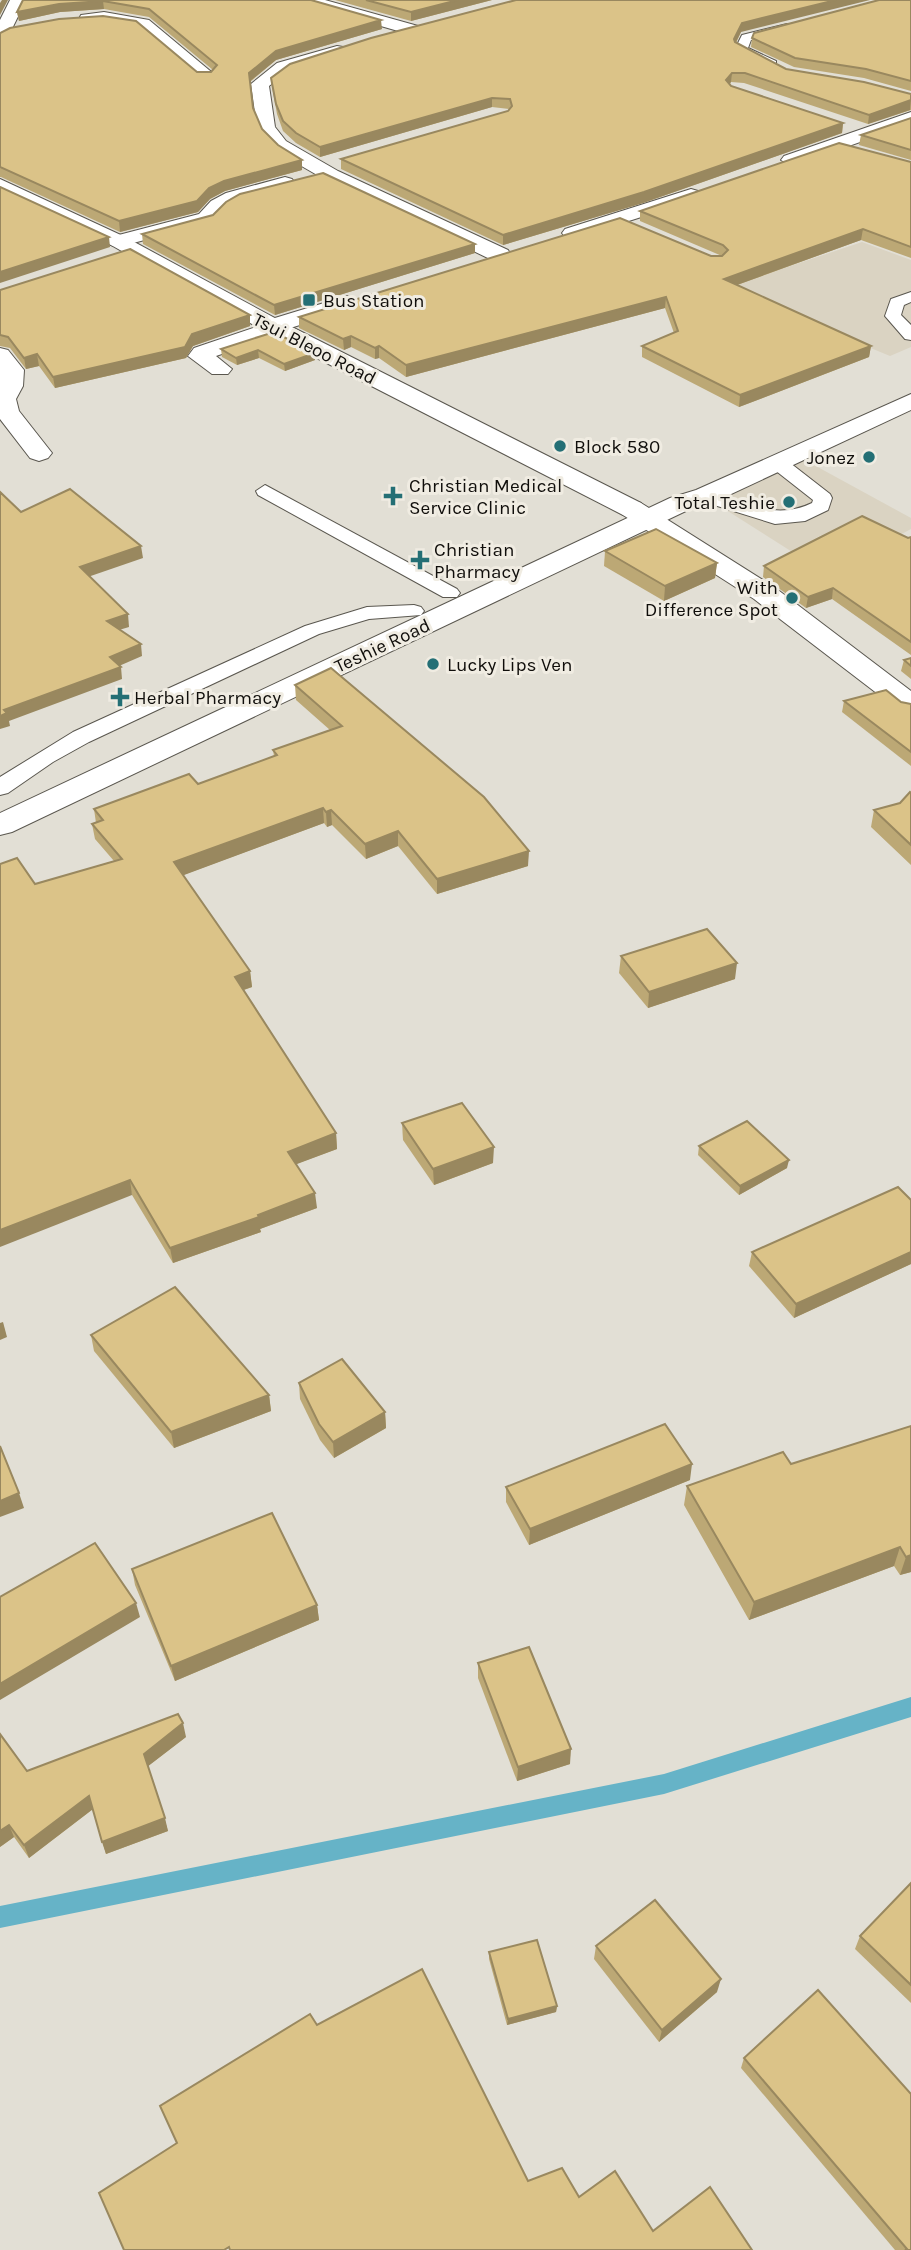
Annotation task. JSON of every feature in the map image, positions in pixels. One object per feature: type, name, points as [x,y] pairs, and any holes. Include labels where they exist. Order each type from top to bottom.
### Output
[{"type":"street","points":[[2,34],[18,0]]},
{"type":"street","points":[[308,0],[333,53]]},
{"type":"street","points":[[308,0],[418,28],[375,38]]},
{"type":"street","points":[[71,20],[104,18],[143,24],[206,75]]},
{"type":"street","points":[[2,34],[26,27]]},
{"type":"street","points":[[354,45],[283,67],[260,84],[266,127],[279,145],[322,170],[500,255]]},
{"type":"street","points":[[770,167],[911,118]]},
{"type":"street","points":[[842,124],[869,133]]},
{"type":"street","points":[[118,250],[206,218],[218,205],[233,197],[322,170],[344,159]]},
{"type":"street","name":"Tsui Bleoo Road","points":[[0,185],[118,250],[641,514],[764,593],[911,705]]},
{"type":"street","points":[[552,239],[704,190]]},
{"type":"street","points":[[475,263],[526,247]]},
{"type":"street","points":[[220,369],[200,356],[202,353],[361,299]]},
{"type":"street","points":[[0,355],[12,370],[11,386],[4,399],[7,412],[39,453]]},
{"type":"street","points":[[641,514],[676,484],[911,383]]},
{"type":"street","points":[[641,514],[705,496],[911,401]]},
{"type":"street","name":"Teshie Road","points":[[0,799],[450,593],[641,514]]},
{"type":"street","name":"Teshie Road","points":[[0,825],[641,514]]},
{"type":"lane","points":[[790,73],[741,49],[746,38],[795,26]]},
{"type":"lane","points":[[836,145],[860,153]]},
{"type":"lane","points":[[617,219],[641,230]]},
{"type":"lane","points":[[911,297],[897,302],[893,316],[911,335]]},
{"type":"lane","points":[[705,496],[775,518],[798,517],[821,506],[823,498],[778,463]]},
{"type":"lane","points":[[265,491],[450,593]]},
{"type":"lane","points":[[0,788],[45,757],[81,737],[312,630],[367,613],[414,611]]},
{"type":"shaded area","points":[[862,242],[911,260],[911,347],[890,356],[725,288]]},
{"type":"shaded area","points":[[803,459],[911,518],[911,529],[827,574],[712,501]]},
{"type":"building","points":[[23,0],[311,0],[381,20],[276,51],[249,73],[253,108],[262,129],[278,145],[302,160],[224,181],[209,188],[197,201],[119,221],[0,167],[0,33],[10,28],[59,19],[103,16],[136,21],[197,72],[211,72],[217,65],[149,9],[103,1],[59,4],[17,12]]},
{"type":"building","points":[[366,0],[458,0],[411,12]]},
{"type":"building","points":[[516,0],[836,0],[742,23],[735,42],[786,69],[864,82],[911,94],[911,100],[869,115],[745,73],[732,73],[726,80],[731,86],[843,123],[644,192],[503,235],[341,159],[508,111],[512,106],[510,99],[492,98],[320,147],[296,133],[283,121],[276,104],[271,78],[290,64],[371,38]]},
{"type":"building","points":[[879,0],[911,0],[911,81],[866,69],[795,58],[752,38],[754,33]]},
{"type":"building","points":[[911,118],[911,150],[861,135]]},
{"type":"building","points":[[839,143],[911,162],[911,247],[863,229],[724,279],[871,346],[740,395],[642,346],[678,331],[666,297],[406,365],[379,346],[375,348],[351,336],[343,339],[299,317],[620,218],[711,256],[722,256],[728,250],[723,245],[640,211]]},
{"type":"building","points":[[323,173],[475,244],[274,305],[142,234],[213,215],[226,202],[240,194]]},
{"type":"building","points":[[0,187],[109,237],[0,272]]},
{"type":"building","points":[[130,249],[250,315],[192,334],[185,347],[53,377],[37,354],[24,358],[8,337],[0,335],[0,290]]},
{"type":"building","points":[[274,332],[315,353],[284,364],[258,350],[236,358],[221,349]]},
{"type":"building","points":[[70,489],[141,546],[80,567],[128,614],[107,621],[141,644],[110,657],[121,667],[4,710],[7,713],[0,716],[0,492],[21,512]]},
{"type":"building","points":[[862,516],[908,538],[911,537],[911,642],[833,588],[808,597],[764,566]]},
{"type":"building","points":[[656,529],[717,563],[665,586],[605,551]]},
{"type":"building","points":[[331,668],[484,797],[529,851],[437,879],[398,831],[365,844],[331,810],[326,812],[323,808],[174,862],[250,971],[235,977],[336,1133],[288,1152],[315,1193],[258,1215],[259,1217],[170,1248],[130,1180],[0,1230],[0,864],[17,858],[35,884],[122,859],[92,824],[103,820],[94,809],[189,774],[198,784],[277,755],[273,750],[342,726],[295,685]]},
{"type":"building","points":[[886,690],[901,702],[911,704],[911,752],[844,701]]},
{"type":"building","points":[[910,792],[911,845],[874,810],[900,803]]},
{"type":"building","points":[[707,929],[737,963],[649,992],[621,956]]},
{"type":"building","points":[[462,1103],[494,1147],[433,1169],[402,1123]]},
{"type":"building","points":[[747,1121],[789,1160],[740,1186],[699,1146]]},
{"type":"building","points":[[898,1187],[911,1200],[911,1252],[796,1304],[752,1252]]},
{"type":"building","points":[[175,1287],[269,1395],[171,1432],[91,1335]]},
{"type":"building","points":[[342,1359],[385,1412],[333,1442],[319,1424],[299,1383]]},
{"type":"building","points":[[665,1424],[692,1464],[530,1529],[506,1487]]},
{"type":"building","points":[[911,1426],[911,1555],[906,1557],[900,1547],[754,1602],[687,1486],[783,1452],[791,1464]]},
{"type":"building","points":[[0,1446],[19,1493],[0,1501]]},
{"type":"building","points":[[272,1513],[317,1605],[171,1666],[132,1569]]},
{"type":"building","points":[[95,1543],[136,1603],[0,1684],[0,1597]]},
{"type":"building","points":[[529,1647],[571,1749],[518,1767],[478,1663]]},
{"type":"building","points":[[178,1714],[183,1723],[144,1754],[165,1818],[102,1842],[89,1796],[24,1845],[9,1825],[0,1831],[0,1734],[27,1771]]},
{"type":"building","points":[[911,1883],[911,1985],[860,1936]]},
{"type":"building","points":[[655,1900],[721,1979],[662,2030],[596,1946]]},
{"type":"building","points":[[537,1940],[557,2006],[508,2019],[489,1952]]},
{"type":"building","points":[[422,1969],[528,2181],[562,2168],[579,2197],[615,2171],[653,2231],[710,2187],[752,2250],[230,2250],[229,2247],[224,2250],[124,2250],[99,2193],[177,2143],[160,2106],[310,2014],[317,2025]]},
{"type":"building","points":[[818,1990],[911,2094],[911,2250],[905,2250],[907,2249],[744,2058]]},
{"type":"waterway","points":[[0,1917],[664,1784],[911,1707]]},
{"type":"place","name":"Bus Station","points":[[309,300]]},
{"type":"place","name":"Block 580","points":[[560,446]]},
{"type":"place","name":"Jonez","points":[[869,457]]},
{"type":"place","name":"Christian Medical Service Clinic","points":[[393,496]]},
{"type":"place","name":"Total Teshie","points":[[789,502]]},
{"type":"place","name":"Christian Pharmacy","points":[[420,560]]},
{"type":"place","name":"With Difference Spot","points":[[792,598]]},
{"type":"place","name":"Lucky Lips Ven","points":[[433,664]]},
{"type":"place","name":"Herbal Pharmacy","points":[[120,697]]}]
